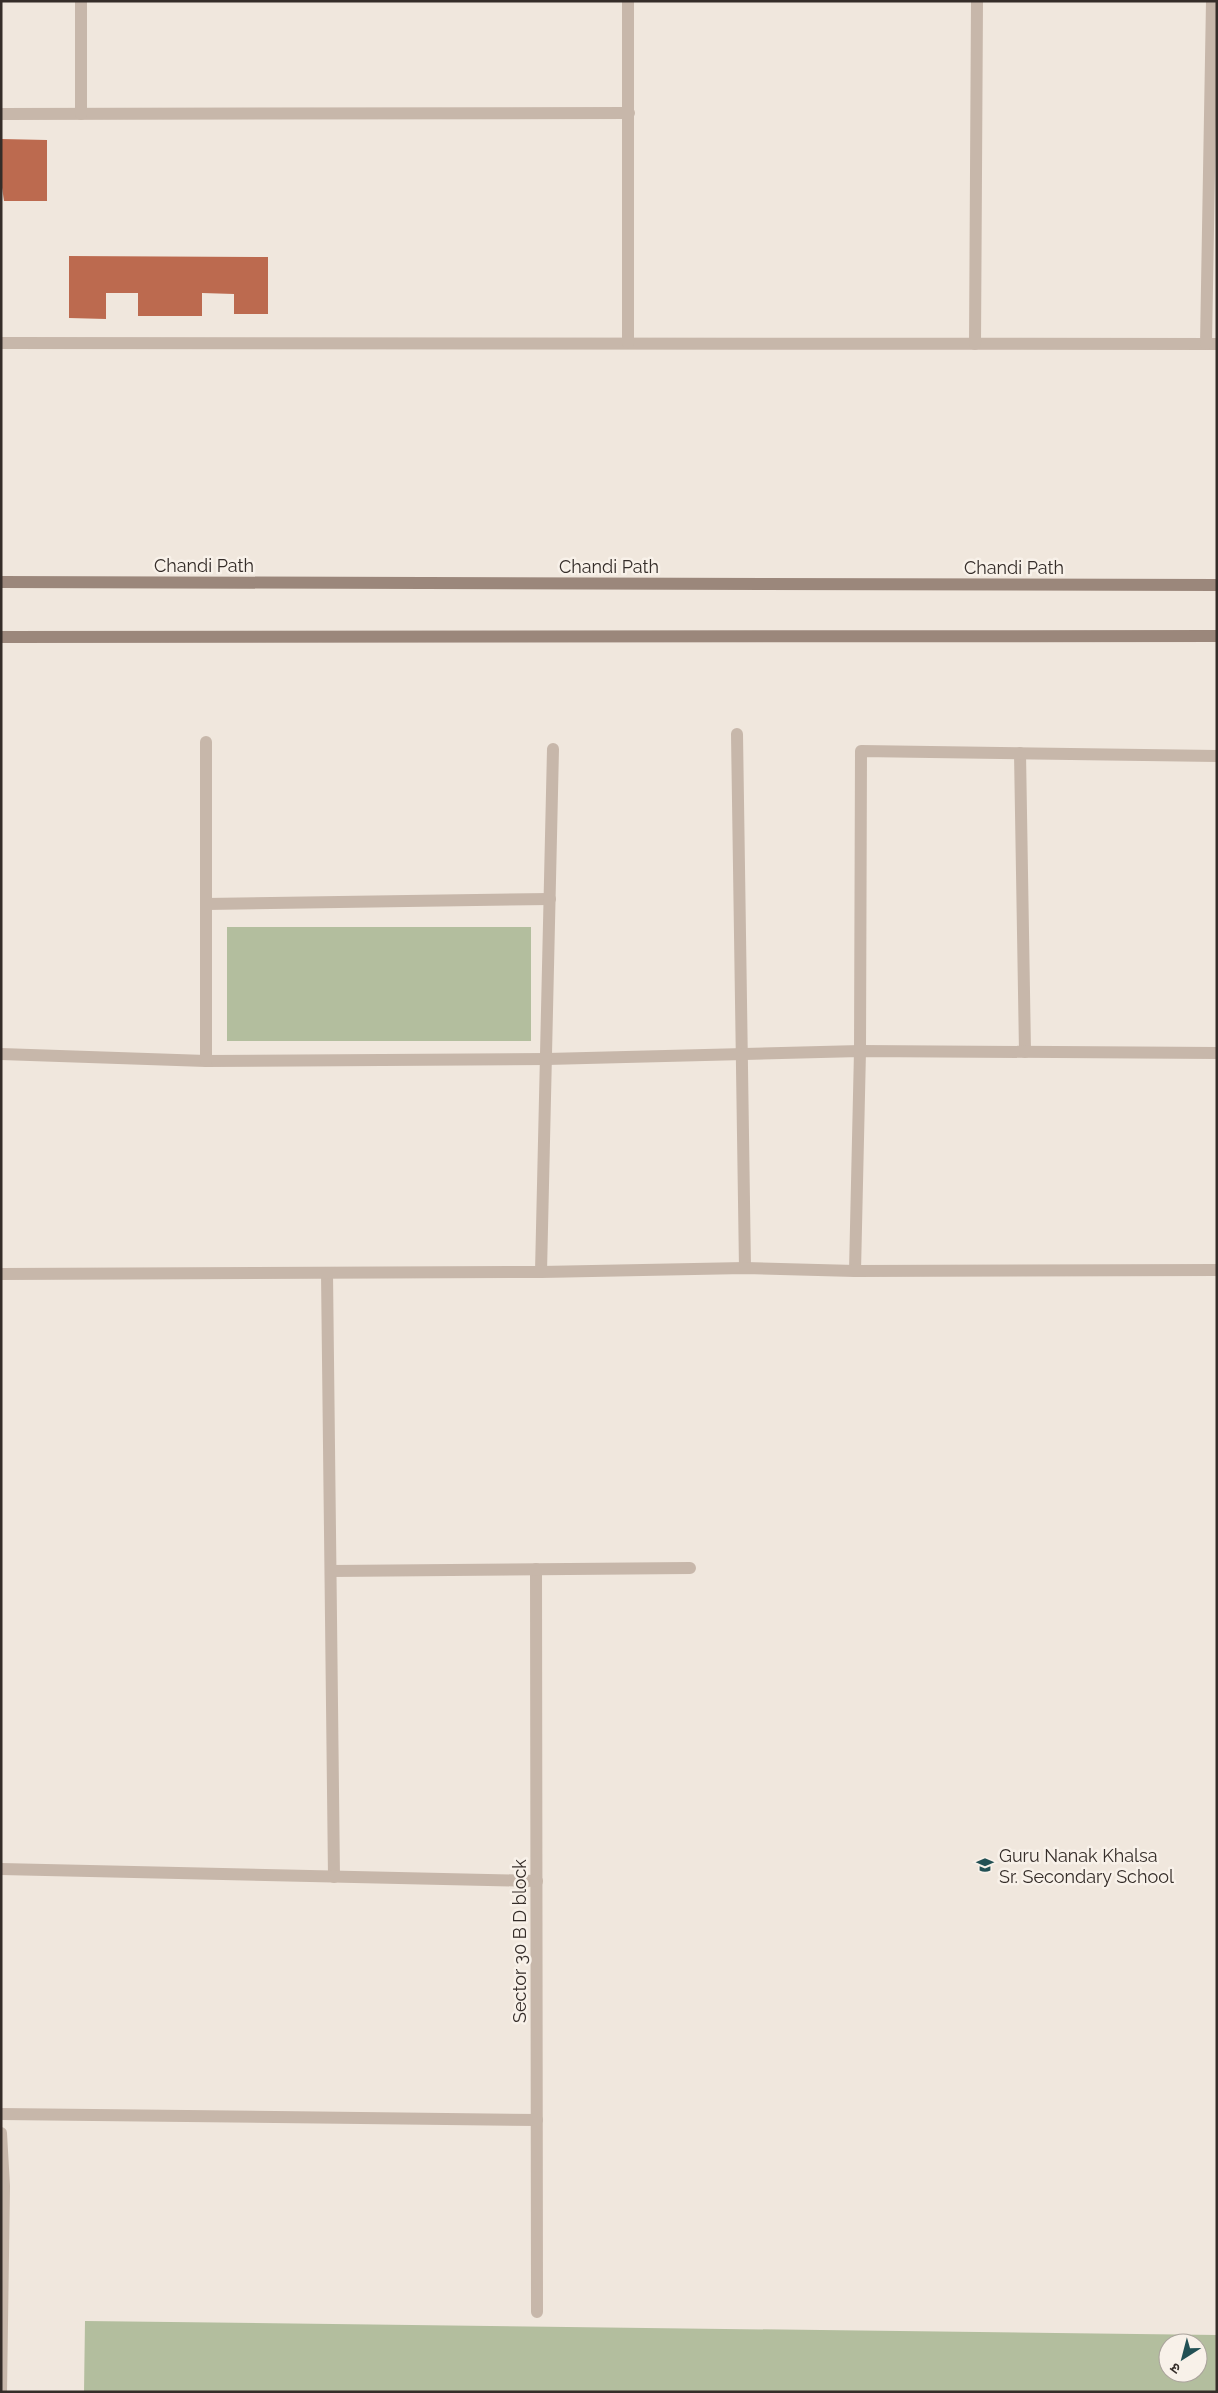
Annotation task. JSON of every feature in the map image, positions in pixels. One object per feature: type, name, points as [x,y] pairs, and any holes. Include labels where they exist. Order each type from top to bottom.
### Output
[{"type":"main road","name":"Chandi Path","points":[[1,582],[1217,584]]},
{"type":"main road","points":[[1,637],[1217,636]]},
{"type":"street","points":[[81,1],[81,114]]},
{"type":"street","points":[[628,1],[628,344]]},
{"type":"street","points":[[975,344],[976,1]]},
{"type":"street","points":[[1,343],[1211,344],[1212,1]]},
{"type":"street","points":[[1,114],[629,113]]},
{"type":"street","points":[[737,734],[745,1268]]},
{"type":"street","points":[[206,742],[206,1061]]},
{"type":"street","points":[[541,1272],[553,749]]},
{"type":"street","points":[[855,1271],[860,1051],[861,751],[1217,756]]},
{"type":"street","points":[[1020,753],[1025,1052]]},
{"type":"street","points":[[206,904],[550,899]]},
{"type":"street","points":[[1,1054],[206,1061],[547,1059],[860,1051],[1217,1053]]},
{"type":"street","points":[[1,1274],[541,1272],[745,1268],[855,1271],[1217,1270]]},
{"type":"street","points":[[327,1273],[334,1877]]},
{"type":"street","points":[[331,1571],[690,1568]]},
{"type":"street","name":"Sector 30 B D block","points":[[536,1570],[537,2312]]},
{"type":"street","points":[[1,1869],[537,1881]]},
{"type":"street","points":[[1,2114],[537,2120]]},
{"type":"street","points":[[1,2133],[3,2186],[1,2392]]},
{"type":"green space","points":[[227,927],[531,927],[531,1041],[227,1041]]},
{"type":"green space","points":[[85,2321],[1158,2334],[1158,2383],[1208,2383],[1208,2335],[1217,2335],[1217,2392],[84,2392]]},
{"type":"building","points":[[1,139],[47,140],[47,201],[4,201],[1,181]]},
{"type":"building","points":[[69,256],[268,257],[268,314],[234,314],[234,294],[202,293],[202,316],[138,316],[138,293],[106,293],[106,319],[69,318]]},
{"type":"place","name":"Guru Nanak Khalsa Sr. Secondary School","points":[[985,1865]]}]
